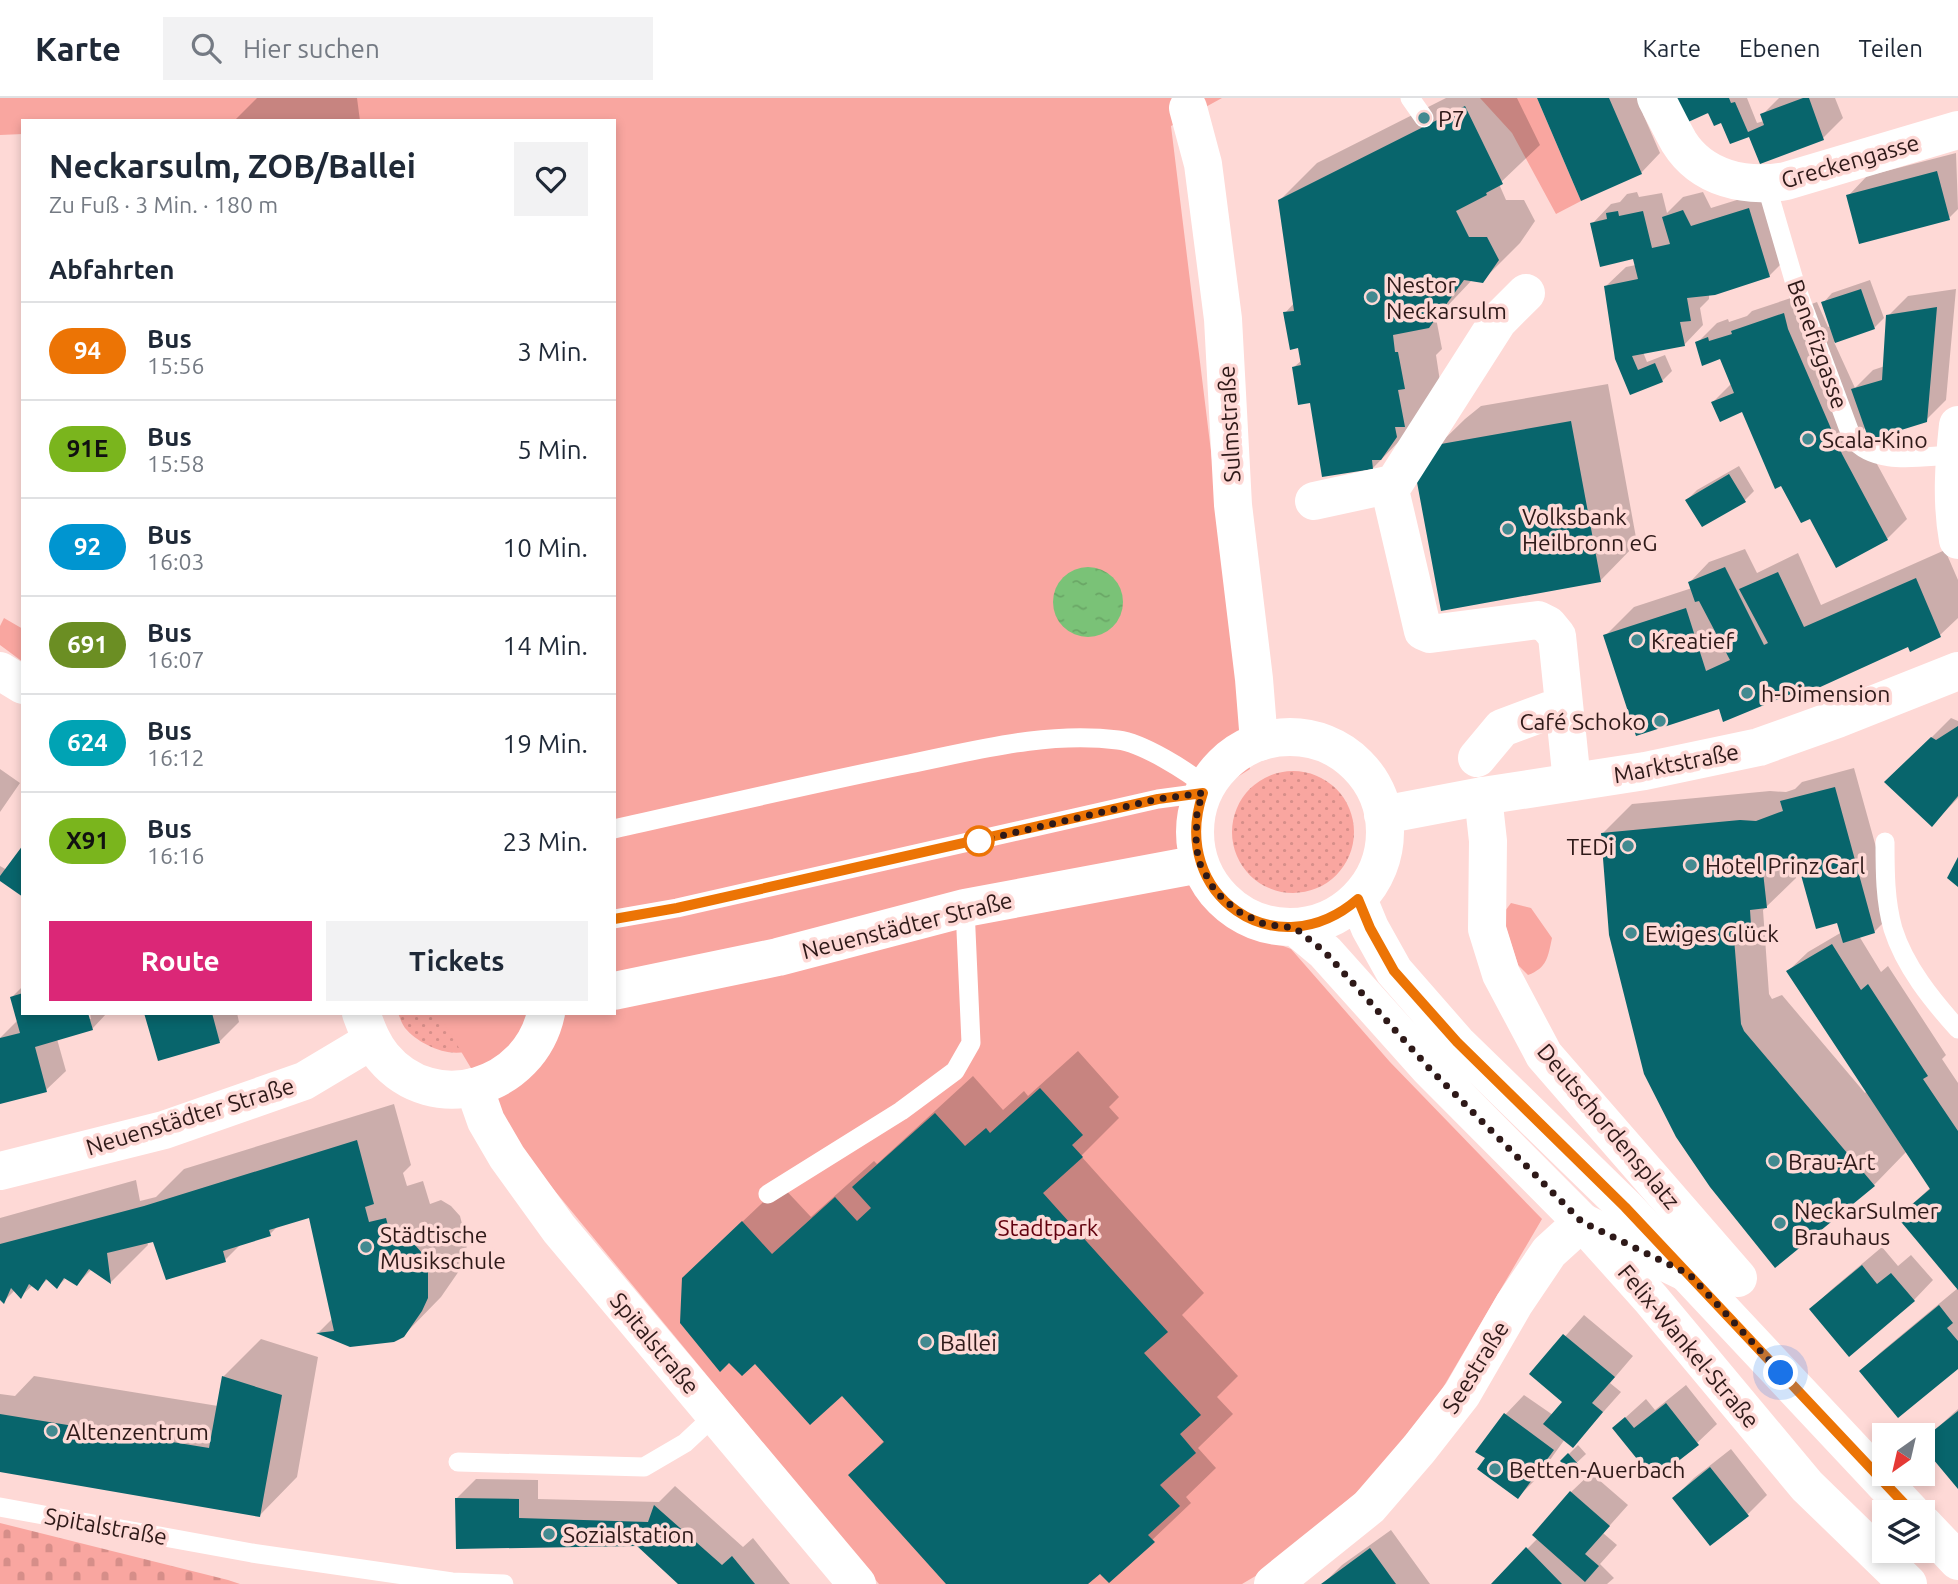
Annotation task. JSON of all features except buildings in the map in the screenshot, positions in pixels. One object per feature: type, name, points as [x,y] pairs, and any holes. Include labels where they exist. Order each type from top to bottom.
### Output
[{"type":"street","name":"Greckengasse","points":[[1656,98],[1680,143],[1696,163],[1716,175],[1744,183],[1766,184],[1958,130]]},
{"type":"street","name":"Sulmstraße","points":[[1196,103],[1223,319],[1233,505],[1259,742]]},
{"type":"street","points":[[1526,293],[1497,321],[1390,490],[1410,641],[1430,634],[1538,620],[1548,625],[1557,636],[1573,782]]},
{"type":"street","points":[[1956,440],[1955,523],[1958,540]]},
{"type":"street","points":[[1314,501],[1392,484]]},
{"type":"street","points":[[0,671],[21,684]]},
{"type":"street","name":"Marktstraße","points":[[1383,815],[1483,796],[1645,771],[1759,747],[1958,671]]},
{"type":"street","points":[[1477,758],[1502,728],[1564,705]]},
{"type":"street","points":[[1282,737],[1328,745],[1348,757],[1364,774],[1377,794],[1383,815],[1385,838],[1381,861],[1372,881],[1358,899],[1329,919],[1295,928],[1264,924],[1237,911],[1215,891],[1200,864],[1195,828],[1197,811],[1205,790],[1217,771],[1236,754],[1259,742],[1282,737]]},
{"type":"street","name":"Deutschordensplatz","points":[[1483,796],[1488,841],[1487,929],[1501,974],[1544,1055],[1738,1279]]},
{"type":"street","name":"Neuenstädter Straße","points":[[616,991],[778,957],[965,908],[1200,864]]},
{"type":"street","name":"Felix-Wankel-Straße","points":[[1358,899],[1370,928],[1394,971],[1457,1042],[1625,1207],[1901,1500]]},
{"type":"street","name":"Felix-Wankel-Straße","points":[[1295,928],[1325,952],[1429,1068],[1582,1222],[1651,1299],[1807,1486],[1909,1584]]},
{"type":"street","points":[[366,1027],[384,1059],[406,1077],[430,1086],[454,1089],[483,1085],[504,1076],[521,1063],[534,1046],[544,1026],[546,1015]]},
{"type":"street","name":"Neuenstädter Straße","points":[[0,1171],[164,1130],[304,1080],[366,1027]]},
{"type":"street","name":"Spitalstraße","points":[[474,1087],[486,1122],[507,1157],[559,1229],[857,1584]]},
{"type":"street","points":[[1582,1222],[1689,1274]]},
{"type":"street","name":"Seestraße","points":[[1280,1582],[1369,1507],[1419,1449],[1462,1394],[1514,1304],[1549,1252],[1582,1222]]},
{"type":"street","points":[[1935,1537],[1958,1561]]},
{"type":"lane","points":[[1410,98],[1424,118]]},
{"type":"lane","name":"Benefizgasse","points":[[1766,184],[1796,287],[1852,438],[1860,447],[1883,457],[1956,440]]},
{"type":"lane","points":[[616,829],[795,787],[1027,740],[1079,737],[1122,740],[1182,767],[1205,790]]},
{"type":"lane","points":[[616,919],[677,908],[1205,790]]},
{"type":"lane","points":[[1885,842],[1885,882],[1893,928],[1909,964],[1958,1029]]},
{"type":"lane","points":[[768,1194],[901,1111],[954,1071],[971,1043],[965,908]]},
{"type":"lane","points":[[458,1462],[644,1467],[685,1443],[715,1415]]},
{"type":"lane","name":"Spitalstraße","points":[[0,1507],[252,1553],[452,1582],[504,1584]]},
{"type":"green space","name":"Stadtpark","points":[[0,98],[1222,98],[1171,126],[1250,769],[1223,786],[1208,810],[1195,865],[1214,903],[1247,932],[1291,949],[1390,1062],[1542,1219],[1441,1391],[1370,1481],[1264,1571],[1242,1584],[879,1584],[517,1145],[439,1015],[616,1015],[616,119],[21,119],[21,134],[0,135]]},
{"type":"green space","points":[[1480,98],[1537,98],[1581,201],[1556,214],[1512,133]]},
{"type":"green space","points":[[4,618],[21,628],[21,661],[0,645],[0,626]]},
{"type":"green space","points":[[1293,771],[1316,776],[1336,789],[1349,809],[1354,832],[1349,855],[1336,875],[1316,888],[1293,893],[1270,888],[1250,875],[1237,855],[1232,832],[1237,809],[1250,789],[1270,776]]},
{"type":"green space","points":[[1511,903],[1531,908],[1552,938],[1543,965],[1528,975],[1518,965],[1502,915]]},
{"type":"green space","points":[[399,1015],[508,1015],[479,1045],[466,1052],[457,1053],[428,1045],[411,1034]]},
{"type":"green space","points":[[0,1523],[228,1580],[240,1584],[0,1584]]},
{"type":"water","points":[[1088,567],[1113,577],[1123,602],[1113,627],[1088,637],[1063,627],[1053,602],[1063,577]]},
{"type":"bus line","name":"94","points":[[616,919],[677,908],[1158,799],[1203,793],[1197,811],[1196,846],[1200,864],[1215,891],[1237,911],[1264,924],[1295,928],[1329,919],[1358,899],[1370,928],[1394,971],[1457,1042],[1625,1207],[1900,1500]]},
{"type":"place","name":"P7","points":[[1424,118]]},
{"type":"place","name":"Nestor Neckarsulm","points":[[1372,297]]},
{"type":"place","name":"Scala-Kino","points":[[1808,439]]},
{"type":"place","name":"Volksbank Heilbronn eG","points":[[1508,529]]},
{"type":"place","name":"Kreatief","points":[[1637,640]]},
{"type":"place","name":"h-Dimension","points":[[1747,693]]},
{"type":"place","name":"Café Schoko","points":[[1660,721]]},
{"type":"place","name":"TEDi","points":[[1628,846]]},
{"type":"place","name":"Hotel Prinz Carl","points":[[1691,865]]},
{"type":"place","name":"Ewiges Glück","points":[[1631,933]]},
{"type":"place","name":"Brau-Art","points":[[1774,1161]]},
{"type":"place","name":"NeckarSulmer Brauhaus","points":[[1780,1223]]},
{"type":"place","name":"Städtische Musikschule","points":[[366,1247]]},
{"type":"place","name":"Ballei","points":[[926,1342]]},
{"type":"place","name":"Altenzentrum","points":[[52,1431]]},
{"type":"place","name":"Betten-Auerbach","points":[[1495,1469]]},
{"type":"place","name":"Sozialstation","points":[[549,1534]]},
{"type":"route","points":[[979,841],[1158,799],[1203,793],[1197,811],[1196,846],[1200,864],[1215,891],[1237,911],[1264,924],[1295,928],[1325,952],[1429,1068],[1582,1222],[1689,1274],[1781,1373]]}]
